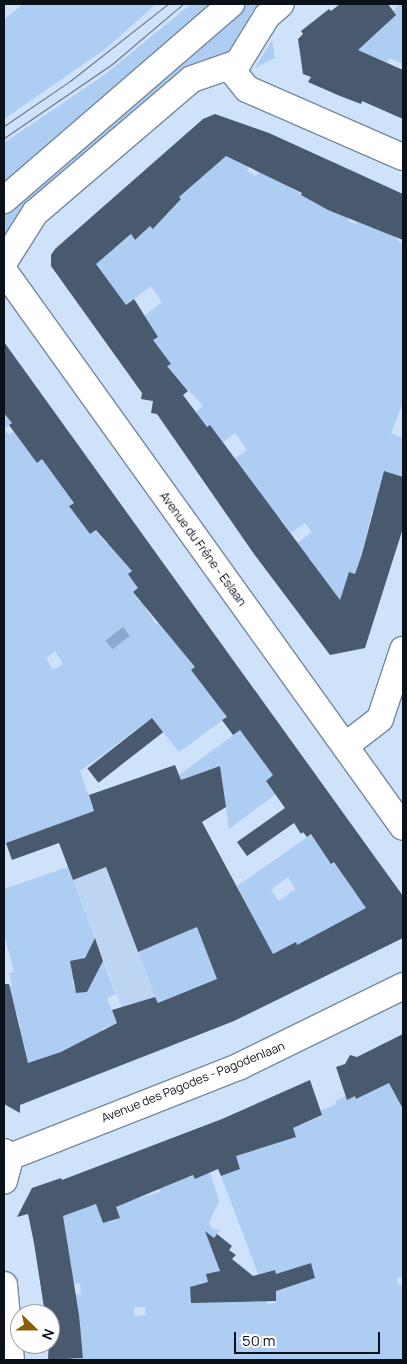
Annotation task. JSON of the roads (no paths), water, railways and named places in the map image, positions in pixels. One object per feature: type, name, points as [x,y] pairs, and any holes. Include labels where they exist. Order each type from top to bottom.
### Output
[{"type":"street","points":[[4,200],[231,4]]},
{"type":"street","points":[[4,262],[26,223],[50,200],[192,79],[209,71],[230,68],[246,54],[267,16],[281,4]]},
{"type":"street","points":[[230,68],[247,89],[403,157]]},
{"type":"street","name":"Avenue du Frêne - Eslaan","points":[[4,271],[403,827]]},
{"type":"street","points":[[345,746],[380,719],[403,650]]},
{"type":"street","name":"Avenue des Pagodes - Pagodenlaan","points":[[5,1164],[240,1066],[403,986]]},
{"type":"street","points":[[4,1285],[11,1360]]},
{"type":"tram line","points":[[4,126],[70,81],[168,4]]},
{"type":"tram line","points":[[4,138],[112,64],[183,4]]}]
